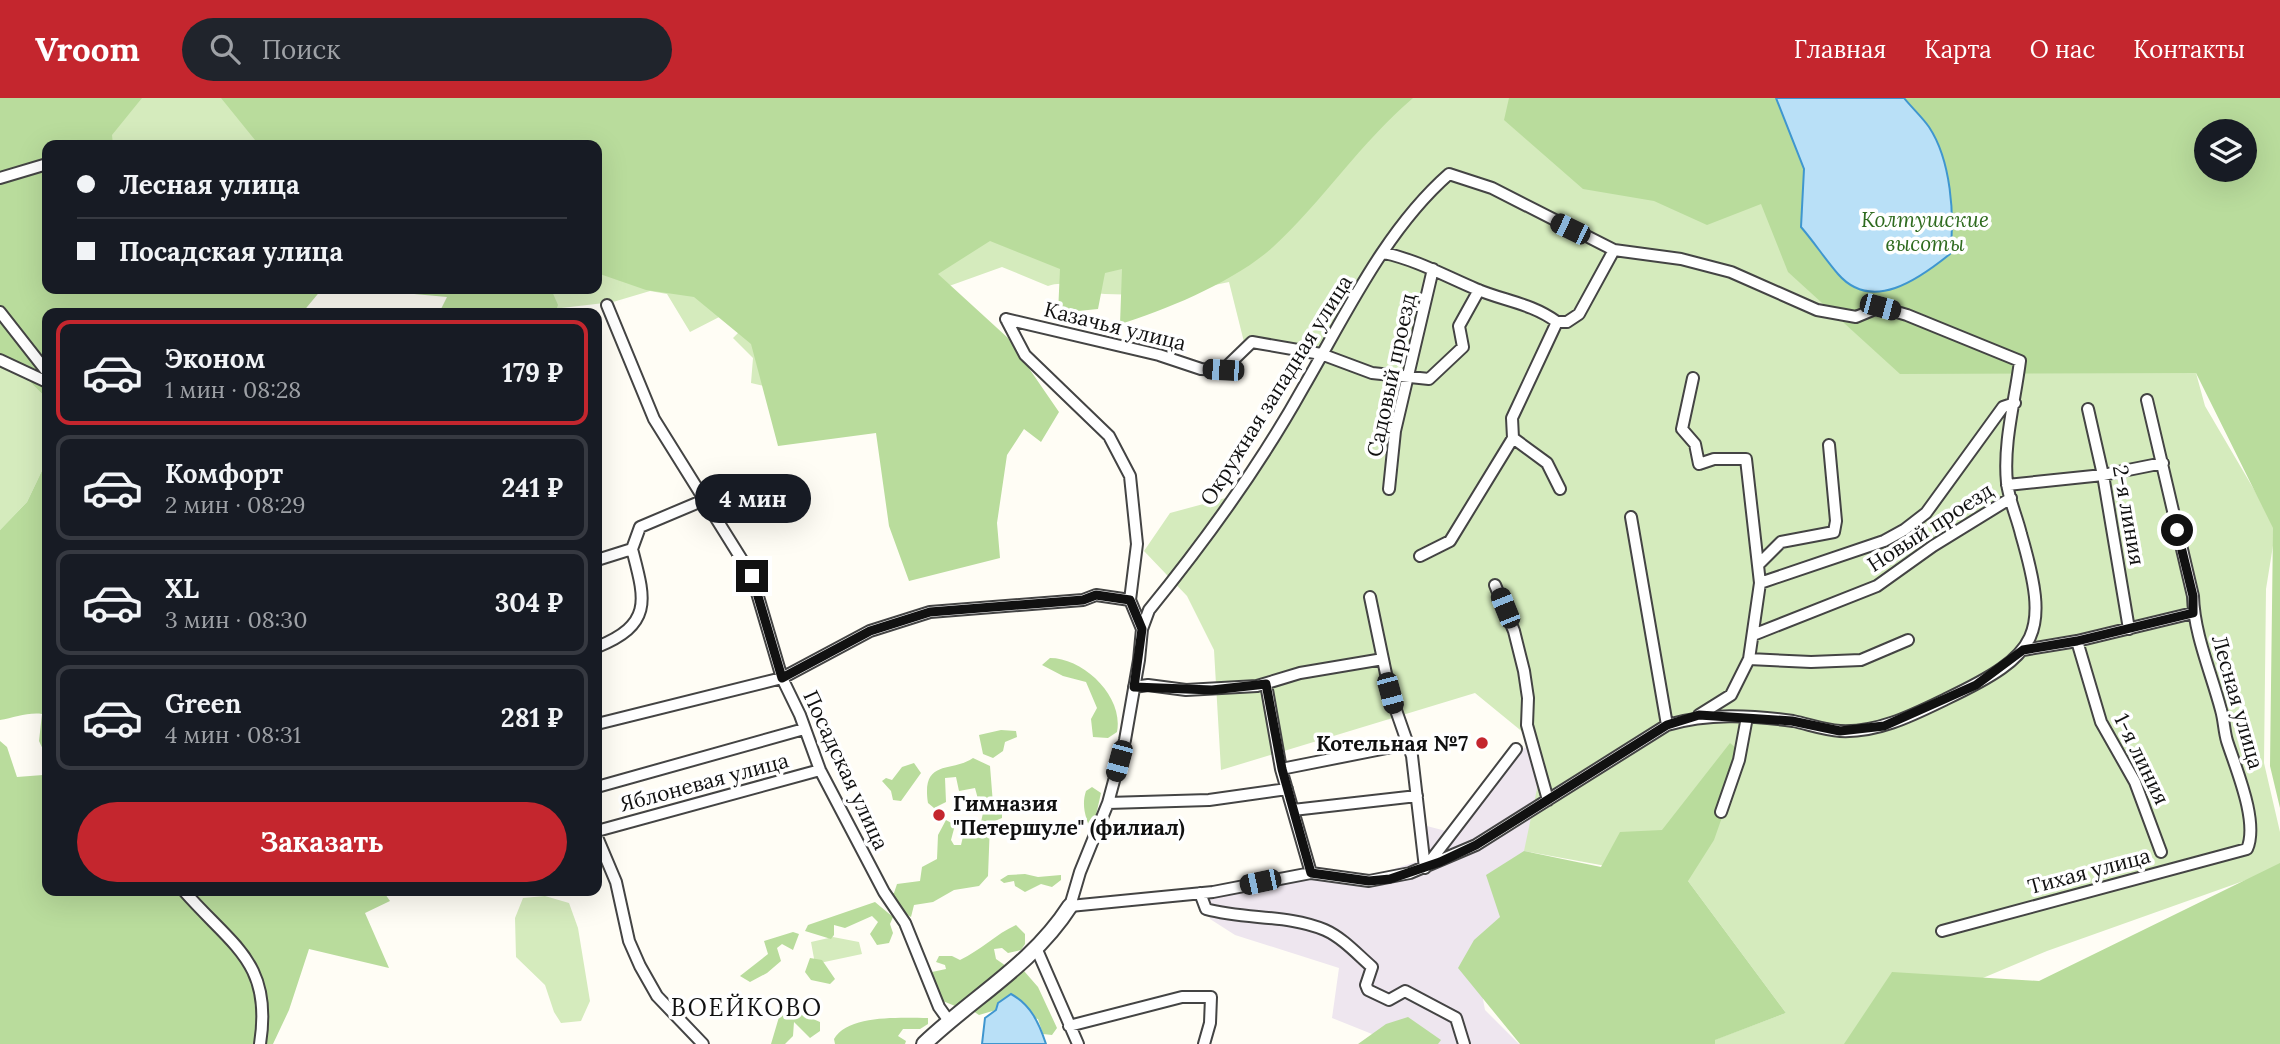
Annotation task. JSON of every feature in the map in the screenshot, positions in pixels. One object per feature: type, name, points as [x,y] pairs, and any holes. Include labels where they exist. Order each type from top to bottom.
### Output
[{"type":"street","points":[[0,178],[42,165]]},
{"type":"street","name":"Окружная западная улица","points":[[1142,629],[1149,610],[1237,495],[1384,253],[1430,191],[1449,174],[1492,188],[1614,250]]},
{"type":"street","points":[[1384,253],[1479,290],[1531,306],[1557,322],[1567,322],[1579,314],[1614,250],[1681,259],[1731,272],[1817,310],[1856,317],[1880,307],[1907,315],[2020,361],[2006,454],[2007,485],[2032,571],[2037,604],[2034,632],[2023,650],[1976,685],[1884,726],[1840,731],[1792,721],[1699,715]]},
{"type":"street","name":"Садовый проезд","points":[[1389,489],[1395,431],[1433,270]]},
{"type":"street","name":"Казачья улица","points":[[1130,600],[1138,544],[1130,476],[1120,453],[1109,436],[1025,355],[1006,319],[1201,369],[1223,370],[1252,342],[1321,354],[1372,373],[1429,379],[1463,347],[1459,326],[1479,290]]},
{"type":"street","name":"Посадская улица","points":[[607,305],[654,419],[752,576],[782,678],[820,770],[884,892],[905,923],[939,1007],[949,1021]]},
{"type":"street","points":[[0,312],[42,366]]},
{"type":"street","points":[[1420,556],[1450,541],[1513,438],[1512,418],[1557,322]]},
{"type":"street","points":[[0,360],[42,380]]},
{"type":"street","points":[[1070,906],[1200,893],[1311,873],[1369,881],[1390,879],[1425,868],[1476,845],[1667,725],[1699,715],[1731,695],[1749,659],[1760,583],[1746,459],[1714,459],[1699,464],[1695,444],[1682,429],[1693,378]]},
{"type":"street","name":"Лесная улица","points":[[2147,400],[2193,596],[2193,613],[2244,793],[2252,839],[2247,849]]},
{"type":"street","points":[[1760,583],[1884,541],[1904,530],[1926,513],[2003,407],[2015,403]]},
{"type":"street","name":"2-я линия","points":[[2088,409],[2103,475],[2129,629]]},
{"type":"street","points":[[1513,438],[1547,463],[1560,489]]},
{"type":"street","points":[[1758,565],[1781,542],[1834,532],[1836,521],[1829,445]]},
{"type":"street","points":[[2007,485],[2103,475],[2163,463]]},
{"type":"street","name":"Новый проезд","points":[[1753,635],[1877,586],[1933,546],[2011,498]]},
{"type":"street","points":[[602,645],[611,641],[640,616],[644,596],[632,549],[640,527],[704,500]]},
{"type":"street","points":[[1631,517],[1667,725]]},
{"type":"street","points":[[602,558],[632,549]]},
{"type":"street","points":[[1496,586],[1514,631],[1528,698],[1527,725],[1550,798]]},
{"type":"street","points":[[602,723],[782,678],[870,631],[930,612],[1083,600],[1096,595],[1130,600],[1142,629],[1125,740],[1108,803],[1080,872],[1070,906],[1037,950],[924,1044]]},
{"type":"street","points":[[1370,597],[1398,722],[1412,756],[1425,868]]},
{"type":"street","points":[[2023,650],[2077,641],[2193,613]]},
{"type":"street","points":[[1749,659],[1811,662],[1861,660],[1908,640]]},
{"type":"street","name":"1-я линия","points":[[2077,641],[2101,722],[2135,782],[2161,852]]},
{"type":"street","points":[[1134,687],[1212,690],[1266,684],[1300,673],[1383,659]]},
{"type":"street","points":[[1266,684],[1282,769],[1311,873]]},
{"type":"street","points":[[1721,813],[1739,760],[1747,717]]},
{"type":"street","points":[[602,786],[804,729]]},
{"type":"street","points":[[1282,769],[1407,744]]},
{"type":"street","points":[[1425,868],[1516,748]]},
{"type":"street","name":"Яблоневая улица","points":[[602,830],[820,770]]},
{"type":"street","points":[[1108,803],[1209,800],[1287,789]]},
{"type":"street","points":[[1293,810],[1417,796]]},
{"type":"street","points":[[602,849],[616,882],[629,941],[640,966],[657,996],[703,1044]]},
{"type":"street","name":"Тихая улица","points":[[1942,931],[2247,849]]},
{"type":"street","points":[[1200,893],[1206,909],[1229,916],[1302,923],[1327,930],[1372,967],[1366,985],[1368,990],[1389,1000],[1405,991],[1456,1018],[1464,1044]]},
{"type":"street","points":[[189,896],[249,960],[260,984],[263,999],[260,1044]]},
{"type":"street","points":[[1037,950],[1078,1044]]},
{"type":"street","points":[[1069,1026],[1182,997],[1211,997],[1210,1023],[1204,1044]]},
{"type":"shaded area","points":[[1525,747],[1543,771],[1530,859],[1513,915],[1477,967],[1485,1010],[1519,1044],[1397,1044],[1332,1018],[1339,968],[1235,935],[1210,919],[1205,887],[1377,874],[1419,861],[1419,824],[1450,832]]},
{"type":"green space","name":"Колтушские высоты","points":[[0,98],[2280,98],[2280,218],[2196,373],[2205,406],[2276,527],[2266,589],[2264,763],[2280,832],[2280,868],[2047,951],[1928,1001],[1852,1044],[1715,1044],[1714,1040],[1786,1013],[1688,881],[1524,851],[1537,789],[1535,742],[1475,693],[1221,770],[1214,650],[1187,596],[1144,551],[1170,513],[1233,496],[1319,358],[1245,346],[1229,282],[1168,292],[1105,294],[1063,284],[1048,286],[1002,267],[938,290],[795,393],[751,383],[753,358],[733,338],[739,332],[727,313],[690,332],[667,294],[650,291],[613,302],[534,308],[464,294],[602,294],[602,140],[42,140]]},
{"type":"green space","points":[[0,98],[142,98],[112,135],[112,140],[42,140],[42,294],[318,294],[306,308],[42,308],[42,394],[22,374],[0,366]]},
{"type":"green space","points":[[221,98],[1413,98],[1376,133],[1273,247],[1241,271],[1201,293],[1159,311],[1120,324],[1122,269],[1105,273],[1098,309],[1058,313],[1060,269],[990,241],[938,274],[1008,338],[1059,412],[1041,442],[1024,429],[1007,455],[997,523],[1000,558],[909,581],[889,526],[876,433],[778,446],[751,344],[694,297],[646,290],[602,275],[602,140],[255,140]]},
{"type":"green space","name":"Колтушские высоты","points":[[1509,98],[1776,98],[1804,169],[1801,227],[1838,275],[1930,129],[1904,98],[2280,98],[2280,808],[2270,766],[2273,528],[2196,373],[1900,374],[1788,272],[1761,204],[1707,225],[1654,201],[1583,189],[1504,120]]},
{"type":"green space","points":[[414,294],[553,294],[558,305],[557,308],[442,308],[447,297]]},
{"type":"green space","points":[[0,366],[22,374],[42,394],[42,470],[27,502],[0,530]]},
{"type":"green space","points":[[42,470],[42,714],[26,714],[0,720],[0,530],[27,502]]},
{"type":"green space","points":[[1050,658],[1075,664],[1098,681],[1114,705],[1117,732],[1108,738],[1093,737],[1091,719],[1097,708],[1086,682],[1063,676],[1042,665]]},
{"type":"green space","points":[[42,714],[42,747],[39,741]]},
{"type":"green space","points":[[1001,730],[1016,731],[1017,737],[1005,742],[1003,751],[993,758],[983,754],[979,735]]},
{"type":"green space","points":[[0,741],[7,747],[17,777],[42,775],[42,896],[386,896],[390,901],[365,913],[389,968],[309,949],[289,1010],[273,1044],[0,1044]]},
{"type":"green space","points":[[1730,743],[1744,755],[1714,840],[1688,881],[1786,1013],[1715,1040],[1715,1044],[1520,1044],[1458,968],[1474,940],[1500,917],[1486,875],[1524,851],[1601,867],[1620,832],[1662,830]]},
{"type":"green space","points":[[973,758],[990,766],[993,804],[1002,808],[1002,818],[990,823],[988,876],[979,886],[954,890],[933,902],[914,905],[911,917],[901,911],[890,894],[894,893],[897,884],[920,881],[922,867],[937,859],[938,835],[946,820],[955,825],[951,840],[954,845],[961,845],[966,824],[981,822],[985,804],[978,799],[975,788],[959,791],[956,777],[945,778],[946,802],[934,808],[928,803],[929,779],[940,769]]},
{"type":"green space","points":[[914,763],[921,773],[901,801],[893,800],[891,791],[882,781],[886,778],[892,780],[902,767]]},
{"type":"green space","points":[[1092,787],[1101,793],[1092,833],[1084,802],[1086,791]]},
{"type":"green space","points":[[2280,863],[2280,1044],[1844,1044],[1892,972],[2039,981]]},
{"type":"green space","points":[[1025,874],[1038,877],[1061,875],[1061,880],[1052,887],[1041,884],[1025,892],[1015,886],[1014,881],[1004,883],[1000,880],[1008,875]]},
{"type":"green space","points":[[545,896],[569,903],[578,928],[590,1001],[581,1021],[561,1023],[554,1012],[545,985],[516,957],[515,918],[523,898]]},
{"type":"green space","points":[[875,902],[893,917],[890,924],[893,933],[889,943],[877,945],[870,934],[878,922],[872,916],[845,928],[834,925],[831,939],[805,931],[808,925]]},
{"type":"green space","points":[[1016,925],[1025,934],[1025,944],[1021,950],[1008,953],[1002,948],[994,949],[996,959],[1006,966],[1017,963],[1038,987],[1057,1028],[1052,1035],[1043,1034],[1038,1019],[996,1010],[979,1015],[961,1003],[955,1006],[938,999],[932,972],[946,969],[945,965],[936,962],[939,956],[952,956],[960,960]]},
{"type":"green space","points":[[793,932],[799,934],[793,950],[782,944],[777,948],[781,961],[767,973],[750,982],[740,976],[768,954],[764,941]]},
{"type":"green space","points":[[833,937],[859,942],[862,954],[815,964],[811,942]]},
{"type":"green space","points":[[810,958],[822,960],[835,979],[830,984],[811,980],[805,972]]},
{"type":"green space","points":[[790,1009],[820,1022],[820,1031],[810,1038],[794,1022],[793,1036],[785,1044],[771,1044],[779,1017]]},
{"type":"green space","points":[[1408,1017],[1441,1040],[1438,1044],[1358,1044],[1386,1024]]},
{"type":"green space","points":[[928,1018],[928,1024],[920,1029],[903,1029],[898,1036],[906,1041],[905,1044],[835,1044],[834,1039],[841,1031],[863,1021]]},
{"type":"water","points":[[1776,98],[1904,98],[1929,127],[1942,155],[1950,189],[1950,254],[1910,282],[1880,291],[1865,291],[1851,285],[1838,274],[1801,227],[1804,169]]},
{"type":"water","points":[[1011,994],[1033,1015],[1046,1044],[982,1044],[985,1018],[996,1010],[998,1003]]},
{"type":"place","name":"Котельная №7","points":[[1482,743]]},
{"type":"place","name":"Гимназия \"Петершуле\" (филиал)","points":[[939,815]]},
{"type":"district","name":"ВОЕЙКОВО","points":[[747,1007]]},
{"type":"route","points":[[752,576],[782,678],[870,631],[930,612],[1083,600],[1096,595],[1130,600],[1142,629],[1134,687],[1147,685],[1212,690],[1266,684],[1282,769],[1311,873],[1369,881],[1410,873],[1476,845],[1616,754],[1667,725],[1699,715],[1792,721],[1840,731],[1884,726],[1908,718],[1976,685],[2023,650],[2077,641],[2193,613],[2193,596],[2177,530]]}]
